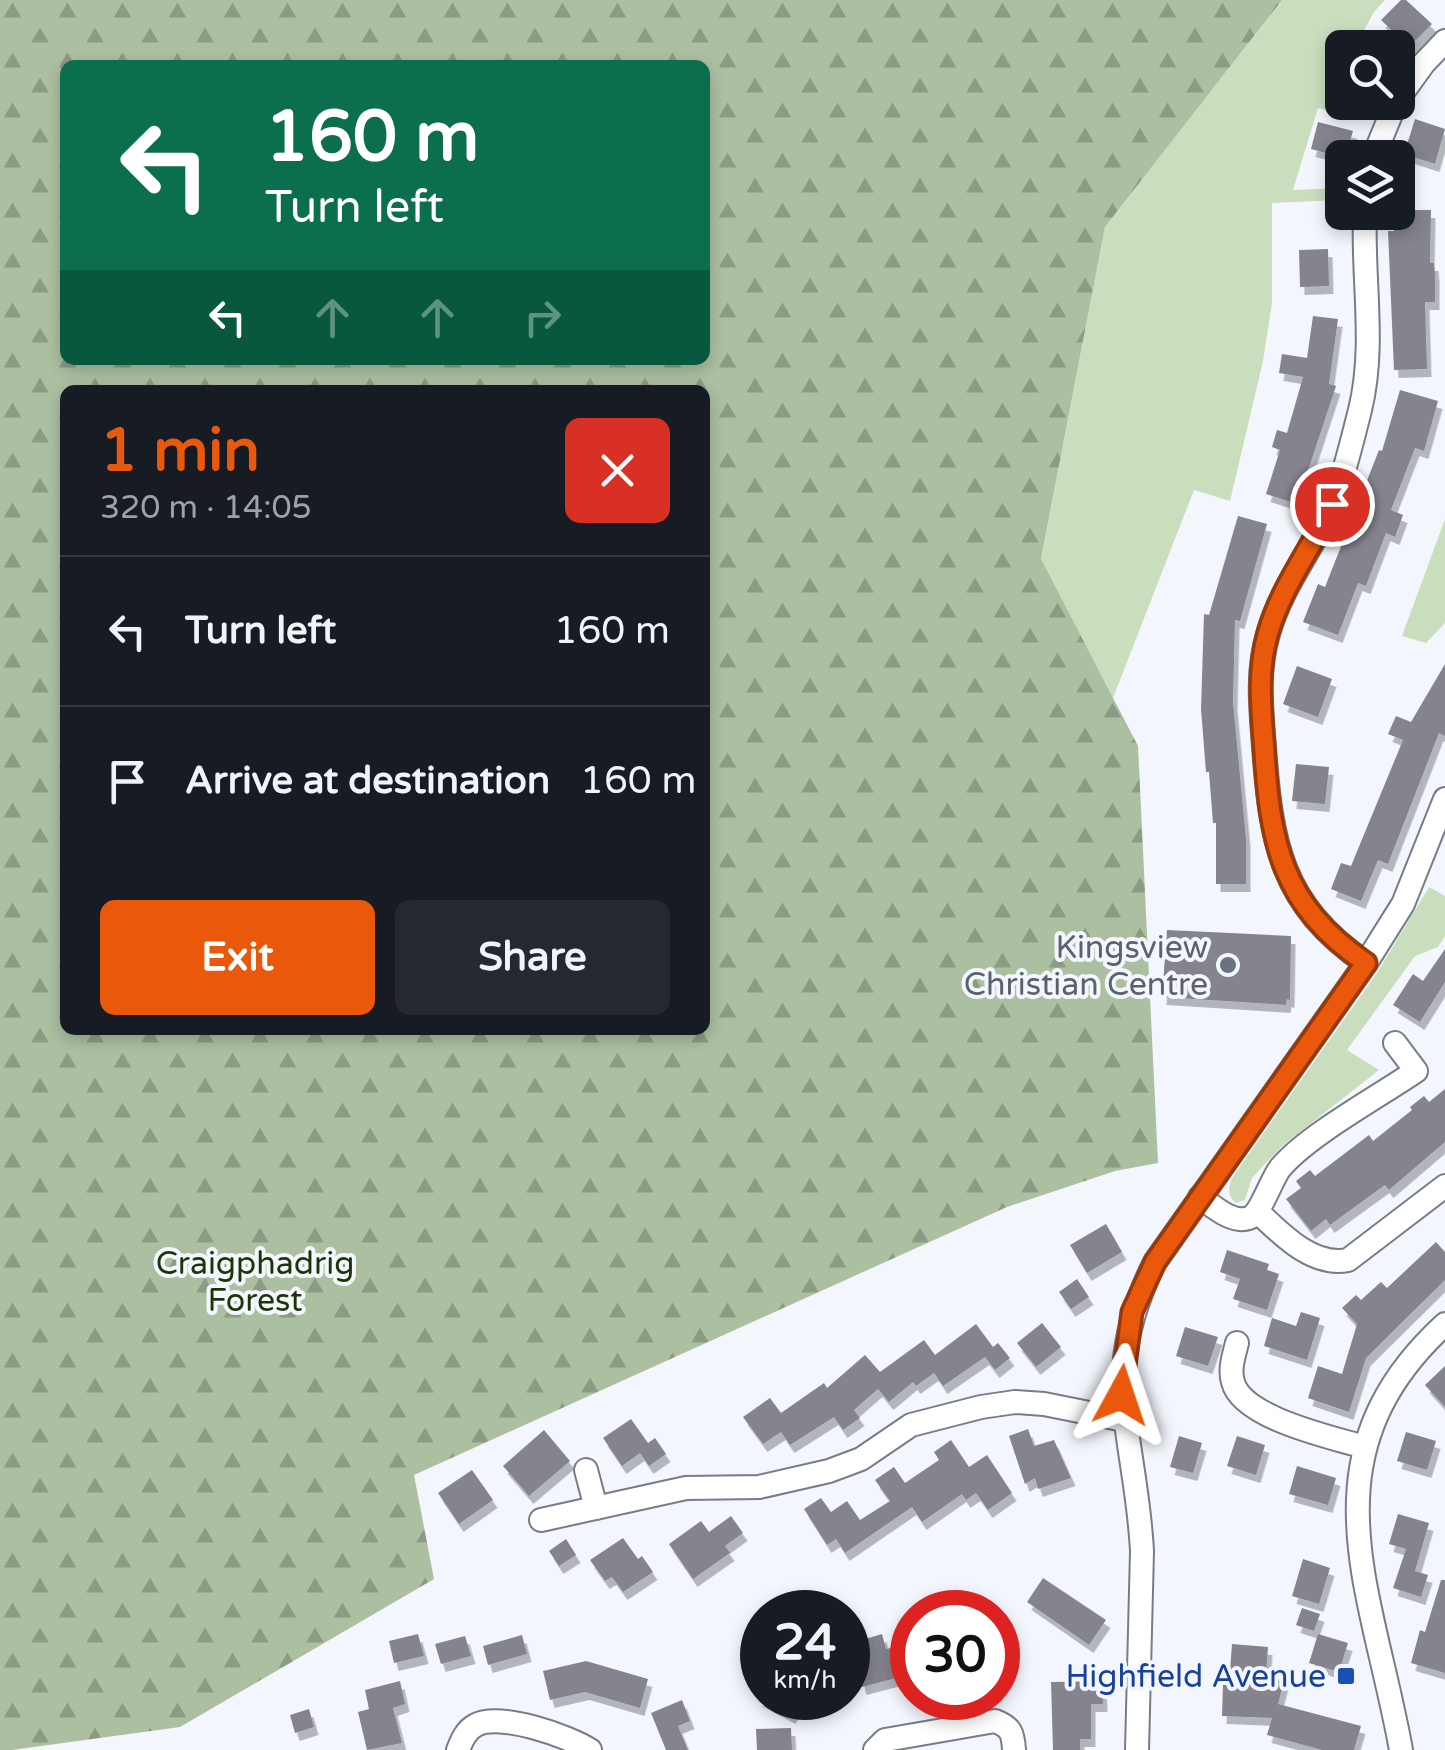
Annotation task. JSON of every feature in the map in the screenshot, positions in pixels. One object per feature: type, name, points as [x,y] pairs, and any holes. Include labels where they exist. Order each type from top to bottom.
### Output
[{"type":"street","points":[[1415,75],[1445,41]]},
{"type":"street","points":[[1365,230],[1367,376],[1360,409],[1332,504],[1278,602],[1260,668],[1266,776],[1274,836],[1285,872],[1322,930],[1366,963]]},
{"type":"street","points":[[1137,1750],[1142,1551],[1124,1420],[1123,1367],[1132,1312],[1155,1262],[1404,904],[1445,799]]},
{"type":"street","points":[[1258,1212],[1268,1186],[1300,1149],[1416,1071],[1394,1042]]},
{"type":"street","points":[[1258,1212],[1306,1252],[1332,1263],[1348,1260],[1445,1186]]},
{"type":"street","points":[[1200,1197],[1237,1219],[1258,1212]]},
{"type":"street","points":[[1401,1750],[1357,1540],[1356,1493],[1364,1447],[1385,1397],[1398,1376],[1445,1324]]},
{"type":"street","points":[[1236,1342],[1232,1378],[1237,1392],[1251,1406],[1364,1447]]},
{"type":"street","points":[[541,1520],[686,1488],[760,1487],[829,1471],[861,1459],[911,1424],[981,1406],[1044,1404],[1124,1420]]},
{"type":"street","points":[[586,1470],[596,1508]]},
{"type":"street","points":[[458,1750],[466,1734],[491,1720],[573,1740],[590,1750]]},
{"type":"street","points":[[875,1750],[885,1740],[995,1721],[1012,1732],[1014,1750]]},
{"type":"green space","name":"Craigphadrig Forest","points":[[0,0],[1282,0],[1105,227],[1041,559],[1138,746],[1158,1163],[1115,1171],[1007,1207],[414,1475],[434,1579],[180,1727],[0,1750]]},
{"type":"green space","points":[[1282,0],[1385,0],[1364,30],[1325,30],[1325,110],[1318,108],[1293,190],[1325,189],[1325,201],[1272,203],[1272,303],[1263,361],[1230,501],[1194,490],[1113,698],[1041,560],[1105,227]]},
{"type":"green space","points":[[1445,519],[1445,623],[1426,643],[1402,636]]},
{"type":"green space","points":[[1429,887],[1445,896],[1445,936],[1438,947],[1415,956],[1347,1050],[1379,1070],[1281,1147],[1252,1178],[1245,1200],[1236,1203],[1229,1188],[1236,1172],[1377,973]]},
{"type":"building","points":[[1401,0],[1406,0],[1432,24],[1415,41],[1415,30],[1391,30],[1381,20]]},
{"type":"building","points":[[1415,119],[1445,129],[1435,164],[1415,158],[1415,140],[1408,140]]},
{"type":"building","points":[[1318,122],[1353,131],[1350,140],[1325,140],[1325,153],[1311,149]]},
{"type":"building","points":[[1415,210],[1431,210],[1430,263],[1434,263],[1435,302],[1425,302],[1427,369],[1394,370],[1388,231],[1415,230]]},
{"type":"building","points":[[1328,249],[1329,286],[1300,287],[1299,250]]},
{"type":"building","points":[[1313,316],[1338,319],[1329,384],[1336,386],[1297,504],[1266,494],[1280,450],[1272,447],[1277,430],[1287,433],[1303,377],[1279,373],[1282,354],[1307,358]]},
{"type":"building","points":[[1400,390],[1438,401],[1424,451],[1415,448],[1391,510],[1403,515],[1395,537],[1386,533],[1366,586],[1358,583],[1338,635],[1303,622],[1318,584],[1325,587],[1379,450],[1382,451]]},
{"type":"building","points":[[1238,516],[1267,524],[1240,621],[1235,620],[1233,702],[1246,839],[1246,884],[1216,884],[1216,823],[1206,772],[1201,709],[1204,614],[1209,615]]},
{"type":"building","points":[[1445,664],[1445,736],[1439,733],[1388,864],[1378,860],[1361,901],[1331,889],[1341,863],[1351,866],[1403,740],[1388,734],[1396,716],[1411,722]]},
{"type":"building","points":[[1297,666],[1332,679],[1318,717],[1283,704]]},
{"type":"building","points":[[1296,764],[1329,767],[1325,804],[1292,801]]},
{"type":"building","name":"Kingsview Christian Centre","points":[[1167,930],[1291,936],[1290,1000],[1286,1005],[1162,997]]},
{"type":"building","points":[[1445,949],[1445,982],[1420,1022],[1393,1005],[1413,974],[1423,981]]},
{"type":"building","points":[[1445,1089],[1445,1142],[1389,1190],[1385,1185],[1330,1225],[1326,1219],[1311,1231],[1286,1199],[1301,1188],[1296,1181],[1310,1170],[1315,1176],[1369,1135],[1373,1141],[1424,1096],[1429,1102]]},
{"type":"building","points":[[1106,1224],[1122,1252],[1087,1273],[1070,1245]]},
{"type":"building","points":[[1436,1242],[1445,1252],[1445,1280],[1366,1358],[1349,1412],[1308,1398],[1318,1366],[1342,1374],[1357,1324],[1342,1308],[1356,1295],[1361,1300],[1381,1282],[1387,1288]]},
{"type":"building","points":[[1227,1250],[1269,1264],[1267,1270],[1279,1274],[1267,1310],[1233,1299],[1240,1279],[1220,1272]]},
{"type":"building","points":[[1077,1279],[1089,1297],[1071,1309],[1059,1292]]},
{"type":"building","points":[[1301,1312],[1320,1318],[1307,1360],[1264,1346],[1272,1318],[1296,1326]]},
{"type":"building","points":[[1042,1323],[1061,1347],[1036,1367],[1017,1343]]},
{"type":"building","points":[[976,1324],[993,1347],[998,1343],[1010,1358],[995,1370],[985,1357],[943,1386],[934,1373],[916,1386],[913,1382],[889,1402],[878,1389],[854,1410],[860,1418],[843,1430],[834,1417],[790,1445],[781,1432],[763,1444],[743,1417],[770,1398],[781,1413],[824,1383],[827,1388],[865,1355],[880,1372],[924,1340],[935,1355]]},
{"type":"building","points":[[1185,1327],[1218,1337],[1208,1366],[1176,1356]]},
{"type":"building","points":[[1445,1366],[1445,1407],[1425,1385]]},
{"type":"building","points":[[631,1419],[648,1443],[655,1438],[666,1454],[649,1466],[640,1453],[622,1466],[603,1438]]},
{"type":"building","points":[[1028,1429],[1034,1446],[1054,1440],[1071,1478],[1038,1489],[1035,1478],[1025,1484],[1009,1436]]},
{"type":"building","points":[[544,1430],[570,1461],[529,1496],[503,1466]]},
{"type":"building","points":[[1406,1432],[1436,1441],[1427,1470],[1397,1461]]},
{"type":"building","points":[[1179,1436],[1202,1443],[1193,1473],[1170,1467]]},
{"type":"building","points":[[1237,1436],[1265,1445],[1256,1475],[1227,1466]]},
{"type":"building","points":[[951,1440],[969,1467],[987,1455],[1012,1493],[988,1510],[976,1493],[966,1500],[962,1494],[922,1522],[912,1507],[845,1553],[836,1539],[827,1545],[804,1509],[821,1498],[831,1512],[847,1501],[860,1520],[890,1501],[875,1480],[894,1467],[905,1483],[939,1460],[934,1452]]},
{"type":"building","points":[[1297,1466],[1336,1478],[1328,1505],[1289,1494]]},
{"type":"building","points":[[472,1470],[493,1500],[459,1524],[438,1493]]},
{"type":"building","points":[[1398,1514],[1429,1523],[1415,1571],[1428,1575],[1421,1597],[1393,1588],[1406,1549],[1389,1544]]},
{"type":"building","points":[[731,1516],[743,1533],[725,1546],[730,1553],[693,1579],[669,1544],[701,1521],[709,1532]]},
{"type":"building","points":[[623,1538],[653,1572],[623,1592],[612,1577],[605,1581],[590,1560]]},
{"type":"building","points":[[566,1539],[576,1555],[559,1566],[549,1551]]},
{"type":"building","points":[[1303,1559],[1330,1568],[1319,1604],[1292,1596]]},
{"type":"building","points":[[1043,1578],[1106,1620],[1089,1645],[1027,1602]]},
{"type":"building","points":[[1441,1580],[1445,1580],[1445,1673],[1411,1663]]},
{"type":"building","points":[[1302,1608],[1320,1614],[1314,1631],[1296,1625]]},
{"type":"building","points":[[418,1634],[424,1656],[394,1663],[389,1641]]},
{"type":"building","points":[[882,1634],[886,1649],[890,1648],[890,1680],[870,1685],[870,1638]]},
{"type":"building","points":[[1318,1634],[1348,1643],[1339,1672],[1309,1663]]},
{"type":"building","points":[[522,1635],[527,1654],[488,1665],[483,1646]]},
{"type":"building","points":[[465,1636],[471,1656],[441,1664],[435,1644]]},
{"type":"building","points":[[1232,1644],[1268,1647],[1266,1675],[1284,1681],[1278,1704],[1361,1726],[1354,1750],[1322,1750],[1267,1735],[1272,1718],[1222,1716],[1223,1684],[1229,1684]]},
{"type":"building","points":[[586,1661],[648,1679],[640,1708],[585,1692],[550,1700],[543,1671]]},
{"type":"building","points":[[400,1681],[405,1704],[393,1708],[402,1743],[367,1750],[358,1712],[369,1709],[365,1690]]},
{"type":"building","points":[[1102,1681],[1103,1704],[1091,1704],[1091,1739],[1080,1739],[1080,1750],[1053,1750],[1051,1682]]},
{"type":"building","points":[[682,1700],[690,1721],[678,1726],[688,1750],[666,1750],[651,1713]]},
{"type":"building","points":[[309,1709],[314,1727],[295,1733],[290,1715]]},
{"type":"building","points":[[791,1728],[792,1750],[757,1750],[756,1729]]},
{"type":"place","name":"Kingsview Christian Centre","points":[[1228,965]]},
{"type":"place","name":"Highfield Avenue","points":[[1346,1676]]},
{"type":"route","points":[[1121,1395],[1132,1312],[1155,1262],[1366,963],[1322,930],[1285,872],[1274,836],[1260,705],[1260,668],[1278,602],[1332,504]]}]
